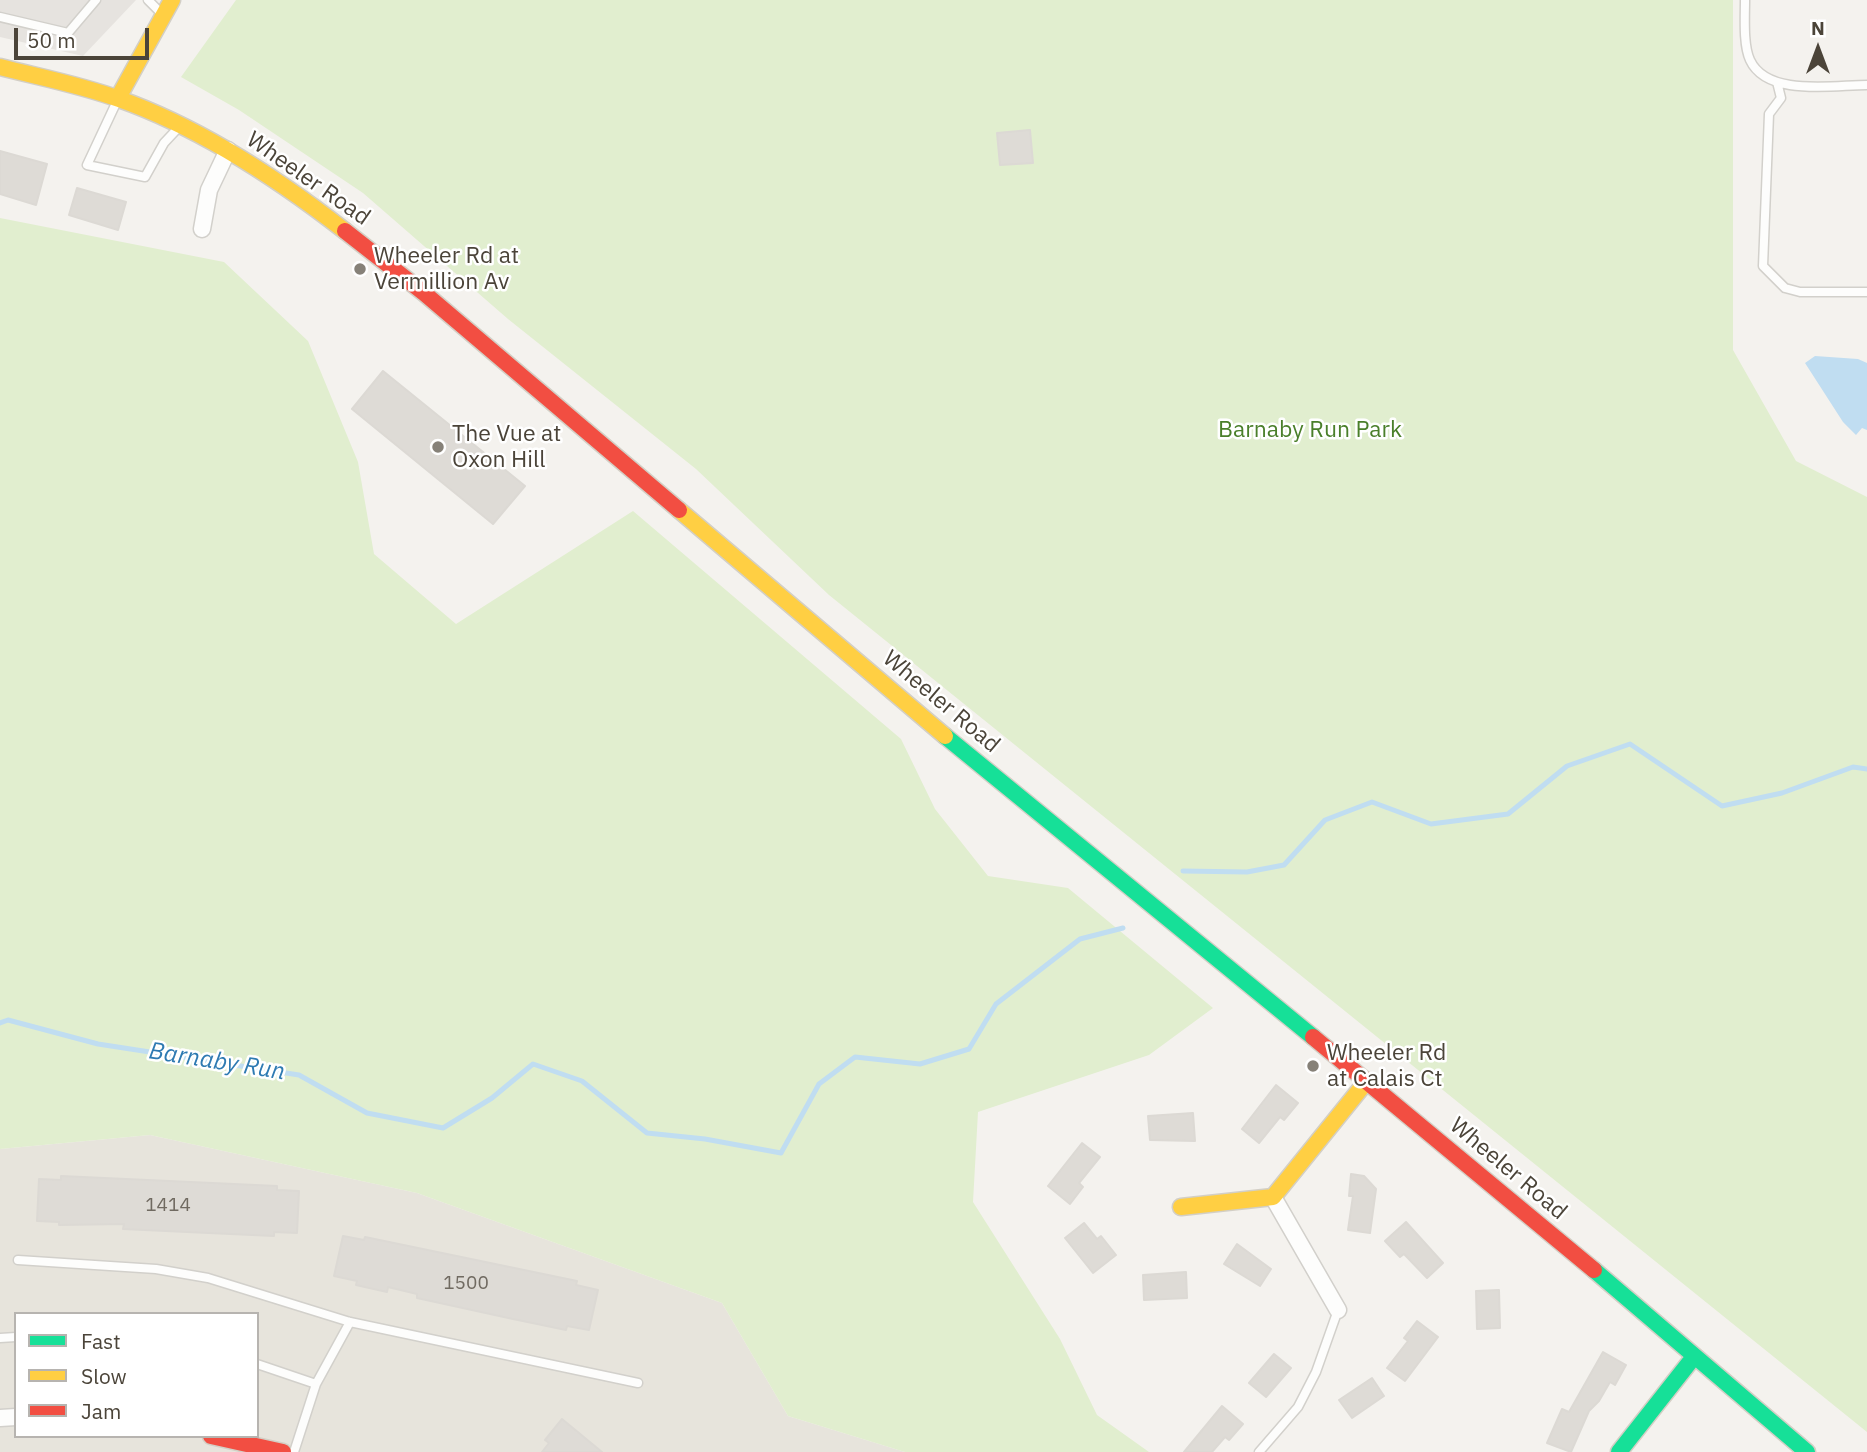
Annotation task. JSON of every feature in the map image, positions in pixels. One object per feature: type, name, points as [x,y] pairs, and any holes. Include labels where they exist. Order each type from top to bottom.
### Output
[{"type":"main road","points":[[118,98],[172,0]]},
{"type":"main road","name":"Wheeler Road","points":[[0,67],[118,98],[180,125],[228,150],[313,206],[424,293],[956,745],[1515,1202],[1693,1358],[1807,1452]]},
{"type":"main road","points":[[1181,1207],[1273,1197],[1366,1082]]},
{"type":"main road","points":[[1619,1452],[1693,1358]]},
{"type":"main road","points":[[220,1438],[283,1452]]},
{"type":"street","points":[[202,229],[209,190],[228,150]]},
{"type":"street","points":[[1273,1197],[1338,1310]]},
{"type":"lane","points":[[0,17],[68,33],[96,0]]},
{"type":"lane","points":[[148,0],[163,16]]},
{"type":"lane","points":[[1745,0],[1748,58],[1757,71],[1784,84],[1867,85]]},
{"type":"lane","points":[[1777,82],[1781,99],[1769,114],[1763,266],[1785,288],[1800,292],[1867,292]]},
{"type":"lane","points":[[118,98],[88,165],[145,177],[164,143],[180,125]]},
{"type":"lane","points":[[18,1260],[156,1269],[208,1278],[350,1322],[638,1383]]},
{"type":"lane","points":[[1259,1452],[1298,1406],[1316,1372],[1338,1310]]},
{"type":"lane","points":[[294,1452],[316,1384],[350,1322]]},
{"type":"lane","points":[[259,1365],[316,1384]]},
{"type":"shaded area","points":[[0,0],[136,0],[83,56],[0,37]]},
{"type":"shaded area","points":[[150,1135],[417,1193],[722,1303],[788,1416],[905,1452],[0,1452],[0,1149]]},
{"type":"green space","name":"Barnaby Run Park","points":[[236,0],[1733,0],[1733,350],[1796,461],[1867,497],[1867,1432],[829,595],[696,469],[508,319],[363,193],[239,110],[181,77]]},
{"type":"green space","points":[[0,218],[224,262],[308,341],[358,462],[374,554],[456,624],[633,511],[901,739],[935,809],[988,876],[1068,888],[1213,1008],[1149,1055],[978,1112],[973,1202],[1060,1339],[1097,1415],[1149,1452],[905,1452],[788,1416],[722,1303],[417,1193],[150,1135],[0,1149]]},
{"type":"water","points":[[1815,356],[1858,359],[1867,363],[1867,430],[1862,428],[1856,435],[1843,422],[1805,363]]},
{"type":"building","points":[[1030,130],[1033,163],[1000,165],[997,133]]},
{"type":"building","points":[[0,151],[47,164],[36,205],[0,194]]},
{"type":"building","points":[[77,188],[126,202],[118,230],[69,215]]},
{"type":"building","name":"The Vue at Oxon Hill","points":[[383,371],[525,486],[493,524],[352,409]]},
{"type":"building","points":[[1276,1085],[1298,1103],[1284,1120],[1280,1117],[1259,1143],[1242,1129]]},
{"type":"building","points":[[1193,1113],[1195,1141],[1150,1140],[1148,1116]]},
{"type":"building","points":[[1082,1143],[1100,1157],[1079,1183],[1083,1187],[1070,1204],[1048,1186]]},
{"type":"building","points":[[1351,1174],[1364,1176],[1376,1189],[1370,1233],[1348,1230],[1353,1196],[1349,1196]]},
{"type":"building","points":[[61,1176],[277,1186],[277,1190],[299,1191],[297,1233],[274,1232],[274,1236],[187,1232],[123,1229],[124,1224],[59,1225],[59,1222],[37,1221],[39,1179],[61,1180]]},
{"type":"building","points":[[1406,1222],[1443,1263],[1427,1278],[1404,1254],[1400,1257],[1385,1241]]},
{"type":"building","points":[[1084,1223],[1097,1239],[1101,1236],[1116,1255],[1093,1273],[1065,1238]]},
{"type":"building","points":[[343,1236],[364,1240],[365,1237],[577,1281],[576,1285],[598,1290],[589,1330],[567,1326],[566,1330],[417,1298],[417,1294],[388,1287],[387,1292],[356,1285],[357,1281],[334,1276]]},
{"type":"building","points":[[1237,1244],[1271,1269],[1260,1286],[1224,1264]]},
{"type":"building","points":[[1186,1272],[1187,1298],[1144,1300],[1143,1275]]},
{"type":"building","points":[[1499,1290],[1500,1328],[1477,1329],[1476,1291]]},
{"type":"building","points":[[1417,1321],[1438,1337],[1405,1381],[1387,1368],[1408,1341],[1404,1338]]},
{"type":"building","points":[[1603,1352],[1626,1365],[1615,1385],[1610,1382],[1599,1401],[1589,1411],[1571,1452],[1547,1443],[1562,1409],[1569,1412]]},
{"type":"building","points":[[1274,1354],[1291,1368],[1266,1397],[1249,1383]]},
{"type":"building","points":[[1372,1378],[1384,1396],[1352,1418],[1339,1400]]},
{"type":"building","points":[[1222,1406],[1243,1424],[1229,1440],[1225,1437],[1212,1452],[1184,1452]]},
{"type":"building","points":[[562,1419],[602,1452],[542,1452],[549,1443],[545,1440]]},
{"type":"waterway","name":"Barnaby Run","points":[[1183,871],[1247,872],[1284,865],[1325,820],[1372,802],[1431,824],[1508,814],[1567,766],[1630,744],[1722,806],[1782,793],[1853,767],[1867,769]]},
{"type":"waterway","name":"Barnaby Run","points":[[0,1023],[8,1020],[98,1044],[299,1075],[367,1113],[443,1128],[492,1098],[533,1064],[582,1081],[647,1133],[705,1139],[781,1153],[819,1084],[855,1057],[920,1064],[969,1049],[996,1004],[1080,939],[1123,928]]},
{"type":"traffic: fast","points":[[945,736],[1313,1037]]},
{"type":"traffic: fast","points":[[1594,1270],[1807,1452]]},
{"type":"traffic: fast","points":[[1619,1452],[1693,1358]]},
{"type":"traffic: slow","points":[[118,98],[172,0]]},
{"type":"traffic: slow","points":[[0,67],[105,94],[179,124],[237,156],[293,192],[345,231]]},
{"type":"traffic: slow","points":[[679,510],[945,736]]},
{"type":"traffic: slow","points":[[1181,1207],[1273,1197],[1366,1082]]},
{"type":"traffic: jam","points":[[345,231],[424,293],[679,510]]},
{"type":"traffic: jam","points":[[1313,1037],[1594,1270]]},
{"type":"traffic: jam","points":[[220,1438],[283,1452]]},
{"type":"place","name":"Wheeler Rd at Vermillion Av","points":[[360,269]]},
{"type":"place","name":"The Vue at Oxon Hill","points":[[438,447]]},
{"type":"place","name":"Wheeler Rd at Calais Ct","points":[[1313,1066]]}]
